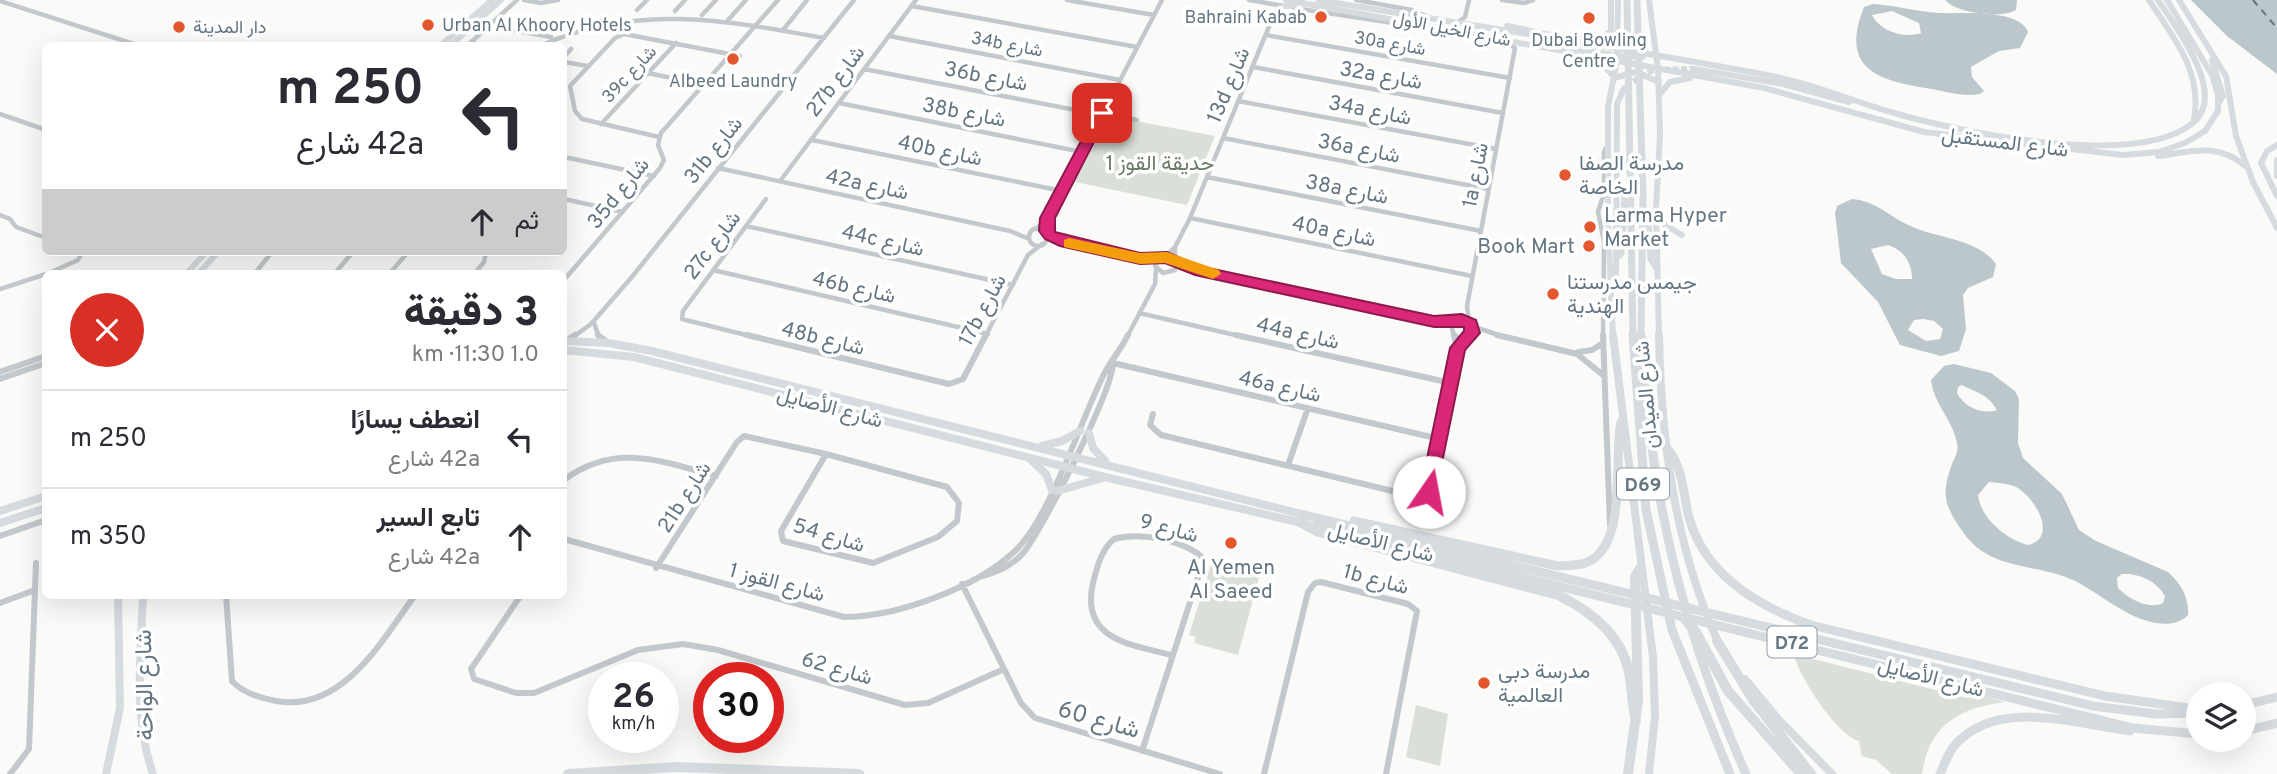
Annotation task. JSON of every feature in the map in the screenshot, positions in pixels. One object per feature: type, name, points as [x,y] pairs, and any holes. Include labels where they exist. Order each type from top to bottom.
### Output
[{"type":"highway","points":[[1304,519],[1325,533],[1553,594],[1581,606],[1600,621],[1621,650],[1629,672],[1631,703],[1636,721]]},
{"type":"highway","points":[[1628,774],[1636,721],[1635,577],[1640,569]]},
{"type":"highway","points":[[1684,618],[1696,632],[1732,697],[1801,774]]},
{"type":"highway","points":[[1717,641],[1753,700],[1811,774]]},
{"type":"highway","points":[[568,774],[632,768],[709,766],[859,774]]},
{"type":"main road","points":[[445,42],[493,3],[501,0]]},
{"type":"main road","name":"شارع الخيل الأول","points":[[1318,0],[1587,44],[1658,69]]},
{"type":"main road","points":[[1475,26],[1507,26],[1593,40],[1609,35],[1611,0]]},
{"type":"main road","points":[[1618,0],[1617,55],[1608,107],[1611,292],[1621,422],[1651,635],[1654,728],[1649,774]]},
{"type":"main road","name":"شارع الميدان","points":[[1627,0],[1635,381],[1650,534],[1672,630],[1730,774]]},
{"type":"main road","name":"شارع الميدان","points":[[1637,0],[1643,198],[1641,327],[1656,490],[1684,618],[1710,691],[1746,774]]},
{"type":"main road","points":[[1649,0],[1656,38],[1659,96],[1656,209],[1657,350],[1666,447],[1685,557],[1717,641],[1763,702],[1832,774]]},
{"type":"main road","points":[[2150,0],[2196,81],[2199,101],[2193,124]]},
{"type":"main road","points":[[2158,0],[2204,83],[2205,105],[2193,124]]},
{"type":"main road","points":[[2167,0],[2212,75],[2219,101]]},
{"type":"main road","points":[[2179,0],[2226,76],[2234,129],[2250,174],[2277,228]]},
{"type":"main road","points":[[493,3],[498,17]]},
{"type":"main road","points":[[454,42],[493,3]]},
{"type":"main road","name":"شارع الخيل الأول","points":[[1286,3],[1311,4],[1444,27],[1592,57],[1617,55],[1628,51],[1657,57]]},
{"type":"main road","points":[[1574,37],[1587,44],[1611,39],[1618,23]]},
{"type":"main road","points":[[1618,23],[1622,28],[1623,44],[1648,67],[1658,82]]},
{"type":"main road","points":[[1495,37],[1509,36],[1637,58],[1657,57]]},
{"type":"main road","points":[[2200,37],[2220,79],[2224,94],[2219,101]]},
{"type":"main road","points":[[1656,38],[1663,50],[1682,60]]},
{"type":"main road","points":[[1617,55],[1637,58],[1658,69]]},
{"type":"main road","points":[[1592,57],[1614,77]]},
{"type":"main road","name":"شارع المستقبل","points":[[1657,57],[1801,82],[1890,112],[1963,128],[2092,146],[2147,143],[2178,134],[2193,124]]},
{"type":"main road","name":"شارع المستقبل","points":[[1658,69],[1803,96],[1924,132],[2082,152],[2136,155],[2168,149],[2199,135],[2213,121],[2219,101]]},
{"type":"main road","points":[[1694,69],[1783,84],[1890,112]]},
{"type":"main road","points":[[1614,77],[1636,72],[1658,82]]},
{"type":"main road","points":[[1659,96],[1668,84],[1679,78],[1715,79]]},
{"type":"main road","points":[[1611,292],[1616,284],[1617,257],[1617,104],[1624,88]]},
{"type":"main road","points":[[2277,145],[2267,151],[2261,163],[2277,196]]},
{"type":"main road","points":[[2136,155],[2213,149],[2238,159],[2250,174]]},
{"type":"main road","points":[[2277,160],[2277,176]]},
{"type":"main road","points":[[1617,257],[1621,253],[1626,185],[1630,180]]},
{"type":"main road","points":[[1643,198],[1651,259],[1657,268]]},
{"type":"main road","points":[[1656,209],[1665,225],[1682,235]]},
{"type":"main road","points":[[190,270],[202,256]]},
{"type":"main road","points":[[202,270],[214,256]]},
{"type":"main road","name":"شارع الأصايل","points":[[567,341],[610,342],[1038,447],[1304,519]]},
{"type":"main road","name":"شارع الأصايل","points":[[567,350],[634,357],[1113,479],[1304,519],[2093,706],[2156,714],[2186,712]]},
{"type":"main road","points":[[1304,519],[1324,514],[1558,566],[1576,566],[1591,561],[1608,547],[1613,535],[1616,440],[1621,422]]},
{"type":"main road","points":[[1038,447],[1084,432],[1096,453],[1112,466]]},
{"type":"main road","points":[[1666,447],[1674,456],[1691,525],[1702,547],[1727,579],[1763,605],[1811,625],[2105,696],[2186,709]]},
{"type":"main road","points":[[1027,456],[1046,474],[1055,491],[1087,480],[1113,479]]},
{"type":"main road","points":[[0,511],[42,497]]},
{"type":"main road","points":[[0,523],[42,509]]},
{"type":"main road","name":"شارع الأصايل","points":[[1387,539],[2150,731],[2186,733]]},
{"type":"main road","name":"شارع الواحة","points":[[106,774],[117,737],[120,710],[118,599]]},
{"type":"main road","name":"شارع الواحة","points":[[143,599],[142,724],[145,750],[153,774]]},
{"type":"main road","points":[[2256,702],[2277,697]]},
{"type":"main road","points":[[1940,774],[1948,754],[1960,738],[1976,727],[1997,719],[2032,717],[2108,729],[2150,731]]},
{"type":"main road","points":[[2256,728],[2277,723]]},
{"type":"street","points":[[471,42],[517,0]]},
{"type":"street","points":[[512,4],[525,1],[541,4],[558,0]]},
{"type":"street","points":[[624,12],[647,9],[648,0]]},
{"type":"street","points":[[637,9],[648,0]]},
{"type":"street","points":[[675,11],[685,0]]},
{"type":"street","points":[[702,15],[716,0]]},
{"type":"street","points":[[728,20],[746,0]]},
{"type":"street","name":"35d شارع","points":[[567,277],[654,176],[664,160],[659,137],[778,0]]},
{"type":"street","points":[[783,30],[807,0]]},
{"type":"street","name":"31b شارع","points":[[567,340],[595,320],[854,0]]},
{"type":"street","name":"27b شارع","points":[[780,181],[916,0]]},
{"type":"street","points":[[1067,0],[1154,15]]},
{"type":"street","points":[[1028,240],[1034,230],[1048,218],[1162,0]]},
{"type":"street","points":[[1249,0],[1286,3],[1421,29],[1444,27]]},
{"type":"street","points":[[1356,0],[1412,10],[1432,19]]},
{"type":"street","points":[[1465,17],[1469,0]]},
{"type":"street","points":[[1502,0],[1524,3],[1533,0]]},
{"type":"street","points":[[0,1],[128,42]]},
{"type":"street","points":[[1273,4],[1275,12],[1286,3]]},
{"type":"street","points":[[912,6],[1137,47]]},
{"type":"street","points":[[666,9],[824,38]]},
{"type":"street","name":"13d شارع","points":[[1156,268],[1161,258],[1175,247],[1190,218],[1275,12]]},
{"type":"street","points":[[1455,22],[1465,17]]},
{"type":"street","points":[[1465,17],[1475,26]]},
{"type":"street","points":[[492,23],[499,28]]},
{"type":"street","points":[[544,42],[573,26]]},
{"type":"street","points":[[483,31],[499,28],[549,38]]},
{"type":"street","points":[[659,137],[579,117],[569,93],[572,82],[615,38],[628,34],[740,56]]},
{"type":"street","name":"30a شارع","points":[[1266,35],[1510,78]]},
{"type":"street","name":"34b شارع","points":[[889,36],[1120,80]]},
{"type":"street","points":[[1495,37],[1513,46],[1515,51],[1531,45]]},
{"type":"street","name":"39c شارع","points":[[601,124],[677,43]]},
{"type":"street","points":[[567,55],[571,49]]},
{"type":"street","name":"1a شارع","points":[[1455,321],[1466,306],[1515,51]]},
{"type":"street","points":[[567,61],[588,66]]},
{"type":"street","name":"32a شارع","points":[[1253,67],[1503,113]]},
{"type":"street","name":"36b شارع","points":[[864,69],[1138,120]]},
{"type":"street","points":[[648,73],[704,85]]},
{"type":"street","name":"34a شارع","points":[[1238,102],[1496,149]]},
{"type":"street","name":"38b شارع","points":[[839,103],[1082,152]]},
{"type":"street","points":[[0,114],[42,129]]},
{"type":"street","name":"36a شارع","points":[[1223,138],[1488,189]]},
{"type":"street","name":"40b شارع","points":[[812,139],[1062,191]]},
{"type":"street","name":"شارع الميدان","points":[[1609,144],[1604,152],[1604,193],[1598,209],[1605,242],[1603,375],[1609,520],[1613,535]]},
{"type":"street","points":[[567,158],[654,176]]},
{"type":"street","name":"42a شارع","points":[[718,168],[1010,231],[1043,244]]},
{"type":"street","name":"38a شارع","points":[[1207,177],[1480,231]]},
{"type":"street","name":"27c شارع","points":[[683,311],[766,199]]},
{"type":"street","points":[[567,200],[623,212]]},
{"type":"street","points":[[0,215],[10,219],[16,228],[42,237]]},
{"type":"street","points":[[1048,218],[1048,233],[1065,242],[1140,258],[1161,258],[1195,270],[1434,322],[1452,331],[1469,335],[1493,335],[1573,352],[1594,363],[1603,375]]},
{"type":"street","name":"40a شارع","points":[[1190,218],[1472,276]]},
{"type":"street","name":"44c شارع","points":[[746,226],[1013,285]]},
{"type":"street","name":"42a شارع","points":[[1010,231],[1034,230],[1048,233]]},
{"type":"street","name":"17b شارع","points":[[1028,255],[1043,244],[1048,233]]},
{"type":"street","name":"17b شارع","points":[[963,379],[1028,255],[1028,240]]},
{"type":"street","points":[[1043,244],[1065,242]]},
{"type":"street","points":[[1171,272],[1176,262],[1175,247]]},
{"type":"street","points":[[56,270],[78,260],[80,256]]},
{"type":"street","points":[[257,270],[269,256]]},
{"type":"street","points":[[338,270],[350,256]]},
{"type":"street","points":[[393,270],[405,256]]},
{"type":"street","points":[[1140,258],[1156,268],[1171,272],[1195,270]]},
{"type":"street","name":"شارع القوز 1","points":[[1155,284],[1156,268]]},
{"type":"street","name":"46b شارع","points":[[713,270],[988,334]]},
{"type":"street","name":"شارع القوز 1","points":[[567,541],[824,614],[859,618],[901,611],[962,584],[1005,559],[1021,544],[1037,522],[1114,374],[1113,363],[1139,313],[1155,284],[1171,272]]},
{"type":"street","points":[[0,281],[2,288],[42,276]]},
{"type":"street","name":"1a شارع","points":[[1466,306],[1471,324]]},
{"type":"street","name":"48b شارع","points":[[683,311],[682,319],[688,321],[949,384],[956,384],[963,379]]},
{"type":"street","name":"44a شارع","points":[[1139,313],[1451,383]]},
{"type":"street","points":[[595,320],[595,331],[610,342]]},
{"type":"street","points":[[1434,322],[1455,321],[1471,324],[1493,335]]},
{"type":"street","points":[[1153,414],[1150,425],[1161,435],[1413,496],[1424,496],[1430,488],[1451,383],[1457,348],[1452,331],[1455,321]]},
{"type":"street","points":[[1457,348],[1469,335],[1471,324]]},
{"type":"street","points":[[1573,352],[1592,350],[1603,343]]},
{"type":"street","points":[[0,372],[42,357]]},
{"type":"street","name":"46a شارع","points":[[1113,363],[1440,439]]},
{"type":"street","points":[[0,379],[42,364]]},
{"type":"street","points":[[1289,465],[1308,408]]},
{"type":"street","name":"شارع 54","points":[[737,442],[744,436],[753,436],[827,454],[947,488],[959,503],[957,521],[939,537],[873,563],[783,541],[781,531],[827,454]]},
{"type":"street","name":"21b شارع","points":[[656,568],[737,442]]},
{"type":"street","points":[[567,477],[602,460],[629,455],[716,477]]},
{"type":"street","points":[[0,536],[42,521]]},
{"type":"street","name":"شارع 9","points":[[1142,751],[1203,564],[1203,555],[1197,550],[1132,535],[1117,537],[1107,546],[1090,592],[1090,612],[1094,622],[1118,640],[1172,655]]},
{"type":"street","points":[[10,774],[29,749],[36,563]]},
{"type":"street","name":"1b شارع","points":[[1264,774],[1308,592],[1315,583],[1321,582],[1408,604],[1417,611],[1386,774]]},
{"type":"street","name":"شارع 60","points":[[962,584],[1024,709],[1035,718],[1220,774]]},
{"type":"street","points":[[0,603],[36,590]]},
{"type":"street","points":[[226,599],[232,681],[242,690],[284,704],[306,700],[335,688],[354,676],[412,599]]},
{"type":"street","name":"شارع 62","points":[[518,599],[471,669],[474,679],[516,693],[543,690],[627,654],[672,644],[718,650],[905,705],[928,704],[1004,669]]},
{"type":"green space","name":"حديقة القوز 1","points":[[1109,116],[1215,136],[1187,205],[1075,182]]},
{"type":"green space","points":[[1212,561],[1260,574],[1238,655],[1194,643],[1196,637],[1189,635]]},
{"type":"green space","points":[[1794,654],[1967,698],[1981,695],[2005,702],[1974,709],[1949,722],[1932,742],[1922,774],[1892,774],[1876,760],[1862,756],[1859,741],[1830,717],[1803,676]]},
{"type":"green space","points":[[1416,705],[1448,714],[1440,766],[1406,757]]},
{"type":"shaded area","points":[[1945,0],[2017,0],[2016,10],[1989,14],[1958,8]]},
{"type":"shaded area","points":[[2191,0],[2277,0],[2277,74],[2227,36]]},
{"type":"shaded area","points":[[1873,4],[1931,12],[1988,14],[2013,19],[2022,24],[2028,32],[2020,48],[1999,51],[1971,67],[1972,77],[1984,91],[1974,95],[1956,94],[1895,82],[1868,69],[1860,59],[1856,45],[1864,7]],"holes":[[[1892,11],[1919,23],[1921,33],[1900,34],[1881,25],[1872,15]]]},
{"type":"shaded area","points":[[1852,199],[1867,202],[1917,229],[1978,248],[1996,264],[1993,277],[1968,288],[1963,295],[1966,329],[1959,351],[1941,356],[1900,345],[1878,302],[1841,263],[1835,213],[1837,206]],"holes":[[[1888,245],[1906,258],[1912,279],[1896,279],[1882,274],[1871,249]],[[1914,320],[1934,321],[1943,329],[1940,339],[1926,341],[1908,330]]]},
{"type":"shaded area","points":[[1954,364],[1991,373],[2015,391],[2019,399],[2018,443],[2023,458],[2062,494],[2079,530],[2096,541],[2168,572],[2177,581],[2187,602],[2188,615],[2184,619],[2169,624],[2138,618],[2073,580],[1999,560],[1974,545],[1957,523],[1946,500],[1946,484],[1957,446],[1952,427],[1936,397],[1931,380],[1944,366]],"holes":[[[1962,385],[1986,397],[1997,410],[1980,411],[1969,406],[1957,393],[1958,387]],[[1989,482],[2016,487],[2030,499],[2041,517],[2042,534],[2037,541],[2028,545],[2011,538],[1989,520],[1978,495]],[[2128,574],[2147,579],[2162,591],[2165,596],[2163,603],[2151,605],[2133,599],[2118,588],[2117,578]]]},
{"type":"ferry route","points":[[2253,0],[2277,28]]},
{"type":"tunnel","points":[[1626,86],[1653,70],[1694,69]]},
{"type":"slow traffic","points":[[1069,243],[1140,258],[1167,257],[1185,267],[1213,274]]},
{"type":"place","name":"Bahraini Kabab","points":[[1321,17]]},
{"type":"place","name":"Dubai Bowling Centre","points":[[1589,18]]},
{"type":"place","name":"Urban Al Khoory Hotels","points":[[428,25]]},
{"type":"place","name":"دار المدينة","points":[[179,27]]},
{"type":"place","name":"Albeed Laundry","points":[[733,59]]},
{"type":"place","name":"مدرسة الصفا الخاصة","points":[[1565,175]]},
{"type":"place","name":"Larma Hyper Market","points":[[1590,227]]},
{"type":"place","name":"Book Mart","points":[[1589,246]]},
{"type":"place","name":"جيمس مدرستنا الهندية","points":[[1553,294]]},
{"type":"place","name":"Al Yemen Al Saeed","points":[[1231,543]]},
{"type":"place","name":"مدرسة دبي العالمية","points":[[1484,683]]},
{"type":"route","points":[[1102,113],[1048,218],[1046,231],[1050,236],[1065,242],[1140,258],[1167,257],[1195,270],[1434,322],[1462,320],[1471,324],[1472,333],[1457,348],[1429,492]]}]
